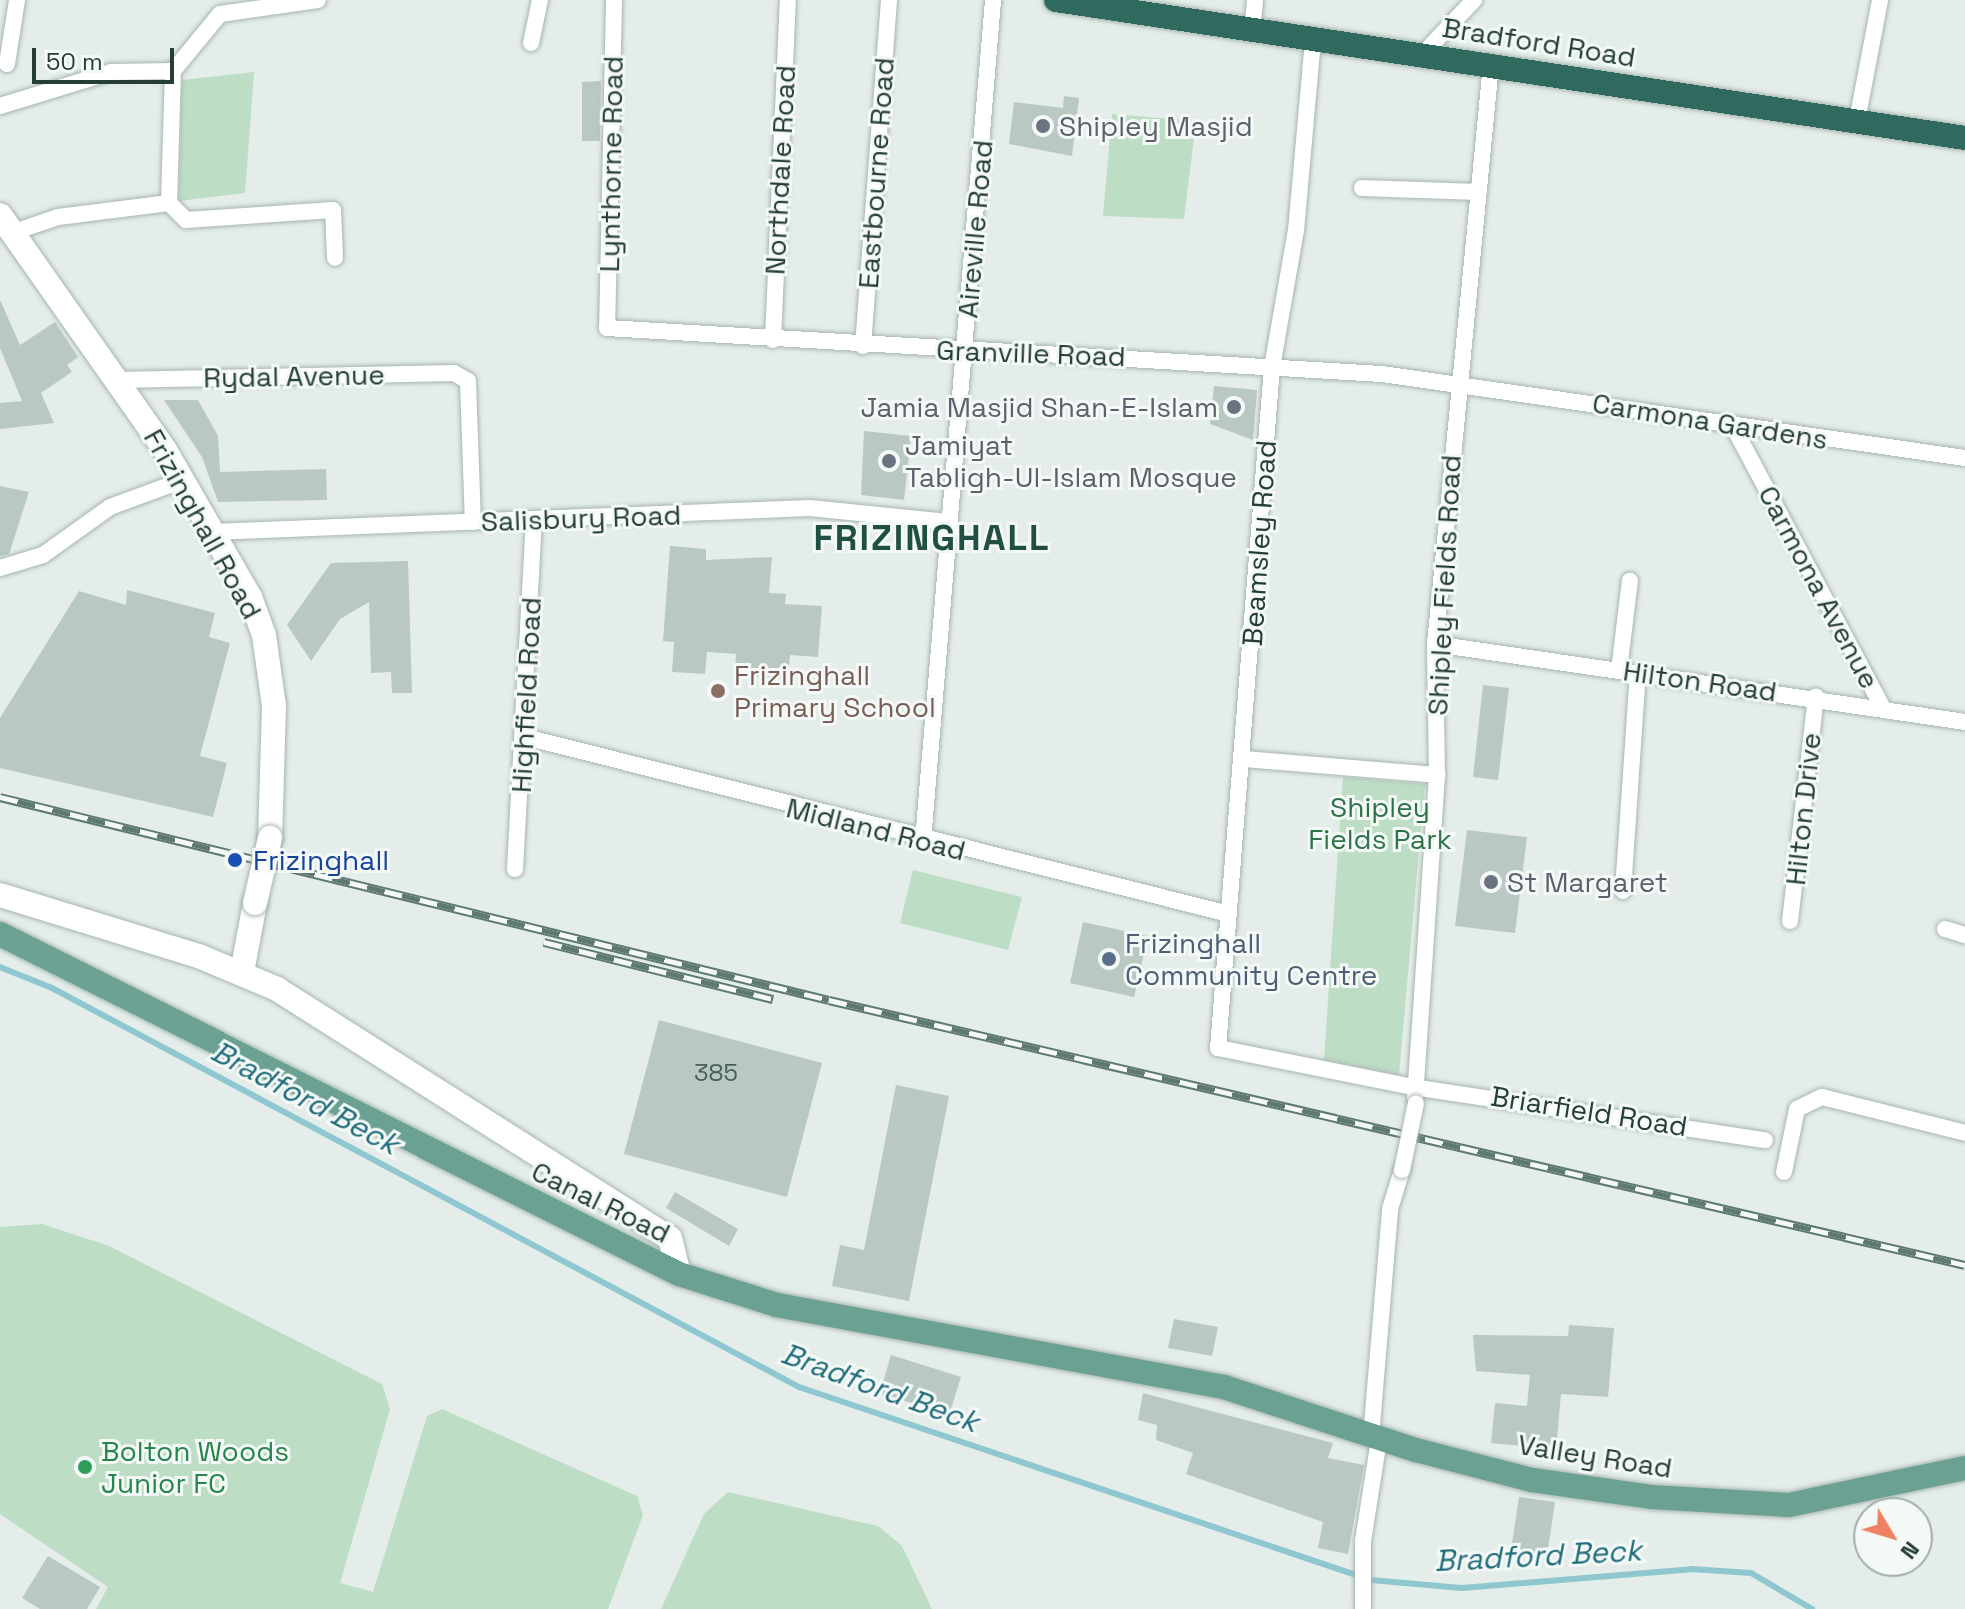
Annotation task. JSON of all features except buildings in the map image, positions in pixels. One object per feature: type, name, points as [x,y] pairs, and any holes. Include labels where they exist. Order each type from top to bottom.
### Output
[{"type":"highway","name":"Bradford Road","points":[[1056,0],[1965,138]]},
{"type":"main road","name":"Canal Road","points":[[0,934],[679,1274],[822,1316],[1224,1387]]},
{"type":"main road","name":"Valley Road","points":[[1224,1387],[1375,1438],[1532,1480],[1738,1506],[1839,1498],[1965,1468]]},
{"type":"street","points":[[7,64],[17,0]]},
{"type":"street","points":[[318,0],[220,14],[173,71],[169,203],[186,220],[333,210],[335,258]]},
{"type":"street","points":[[531,43],[540,0]]},
{"type":"street","name":"Northdale Road","points":[[773,340],[788,0]]},
{"type":"street","name":"Eastbourne Road","points":[[863,346],[889,0]]},
{"type":"street","name":"Aireville Road","points":[[923,841],[993,0]]},
{"type":"street","points":[[1252,30],[1255,0]]},
{"type":"street","points":[[1422,55],[1474,0]]},
{"type":"street","points":[[1857,121],[1880,0]]},
{"type":"street","name":"Lynthorne Road","points":[[607,328],[614,2]]},
{"type":"street","name":"Beamsley Road","points":[[1218,1048],[1272,367],[1296,230],[1313,40]]},
{"type":"street","name":"Shipley Fields Road","points":[[1363,1609],[1362,1556],[1375,1438],[1390,1209],[1402,1170],[1415,1095],[1437,775],[1435,644],[1455,381],[1491,65]]},
{"type":"street","points":[[0,106],[111,72],[173,71]]},
{"type":"street","points":[[1362,188],[1478,192]]},
{"type":"street","points":[[9,223],[169,203]]},
{"type":"street","name":"Frizinghall Road","points":[[9,223],[183,480],[213,532],[264,635],[276,769],[270,838],[242,972]]},
{"type":"street","name":"Granville Road","points":[[607,328],[964,352],[1272,367],[1455,381]]},
{"type":"street","name":"Rydal Avenue","points":[[117,380],[454,373],[468,381],[473,522]]},
{"type":"street","name":"Carmona Gardens","points":[[1455,381],[1733,426],[1965,458]]},
{"type":"street","name":"Carmona Avenue","points":[[1733,426],[1882,706]]},
{"type":"street","points":[[0,568],[43,555],[110,507],[183,480]]},
{"type":"street","name":"Salisbury Road","points":[[213,532],[810,508],[948,522]]},
{"type":"street","name":"Highfield Road","points":[[515,869],[525,737],[534,520]]},
{"type":"street","points":[[1619,670],[1630,581]]},
{"type":"street","name":"Hilton Road","points":[[1435,644],[1882,706],[1965,722]]},
{"type":"street","points":[[1623,891],[1638,673]]},
{"type":"street","name":"Hilton Drive","points":[[1790,921],[1816,697]]},
{"type":"street","name":"Midland Road","points":[[525,737],[923,841],[1229,914]]},
{"type":"street","points":[[1243,759],[1437,775]]},
{"type":"street","points":[[0,895],[242,972],[342,1027],[670,1238],[679,1274]]},
{"type":"street","points":[[1945,929],[1965,935]]},
{"type":"street","name":"Briarfield Road","points":[[1218,1048],[1415,1095],[1765,1140]]},
{"type":"street","points":[[1784,1172],[1797,1109],[1822,1097],[1965,1133]]},
{"type":"green space","points":[[254,72],[245,193],[179,201],[182,80]]},
{"type":"green space","points":[[1112,114],[1196,121],[1184,219],[1103,216]]},
{"type":"green space","name":"Shipley Fields Park","points":[[1343,777],[1425,784],[1399,1075],[1324,1060]]},
{"type":"green space","points":[[913,870],[1022,897],[1008,950],[900,923]]},
{"type":"green space","points":[[42,1224],[109,1246],[382,1384],[390,1409],[340,1583],[373,1592],[427,1416],[442,1409],[637,1496],[643,1515],[608,1609],[96,1609],[108,1587],[0,1514],[0,1227]]},
{"type":"green space","points":[[728,1492],[878,1526],[902,1546],[932,1609],[661,1609],[704,1514]]},
{"type":"waterway","name":"Bradford Beck","points":[[0,967],[52,988],[799,1387],[1371,1580],[1462,1588],[1691,1569],[1751,1573],[1812,1609]]},
{"type":"railway","points":[[0,797],[829,1000],[1965,1265]]},
{"type":"railway","points":[[544,942],[773,999]]},
{"type":"place","name":"Shipley Masjid","points":[[1043,126]]},
{"type":"place","name":"Jamia Masjid Shan-E-Islam","points":[[1234,407]]},
{"type":"place","name":"Jamiyat Tabligh-Ul-Islam Mosque","points":[[889,461]]},
{"type":"place","name":"Frizinghall Primary School","points":[[718,691]]},
{"type":"place","name":"Frizinghall","points":[[235,860]]},
{"type":"place","name":"St Margaret","points":[[1491,882]]},
{"type":"place","name":"Frizinghall Community Centre","points":[[1109,959]]},
{"type":"place","name":"Bolton Woods Junior FC","points":[[85,1467]]},
{"type":"district","name":"FRIZINGHALL","points":[[932,539]]}]
